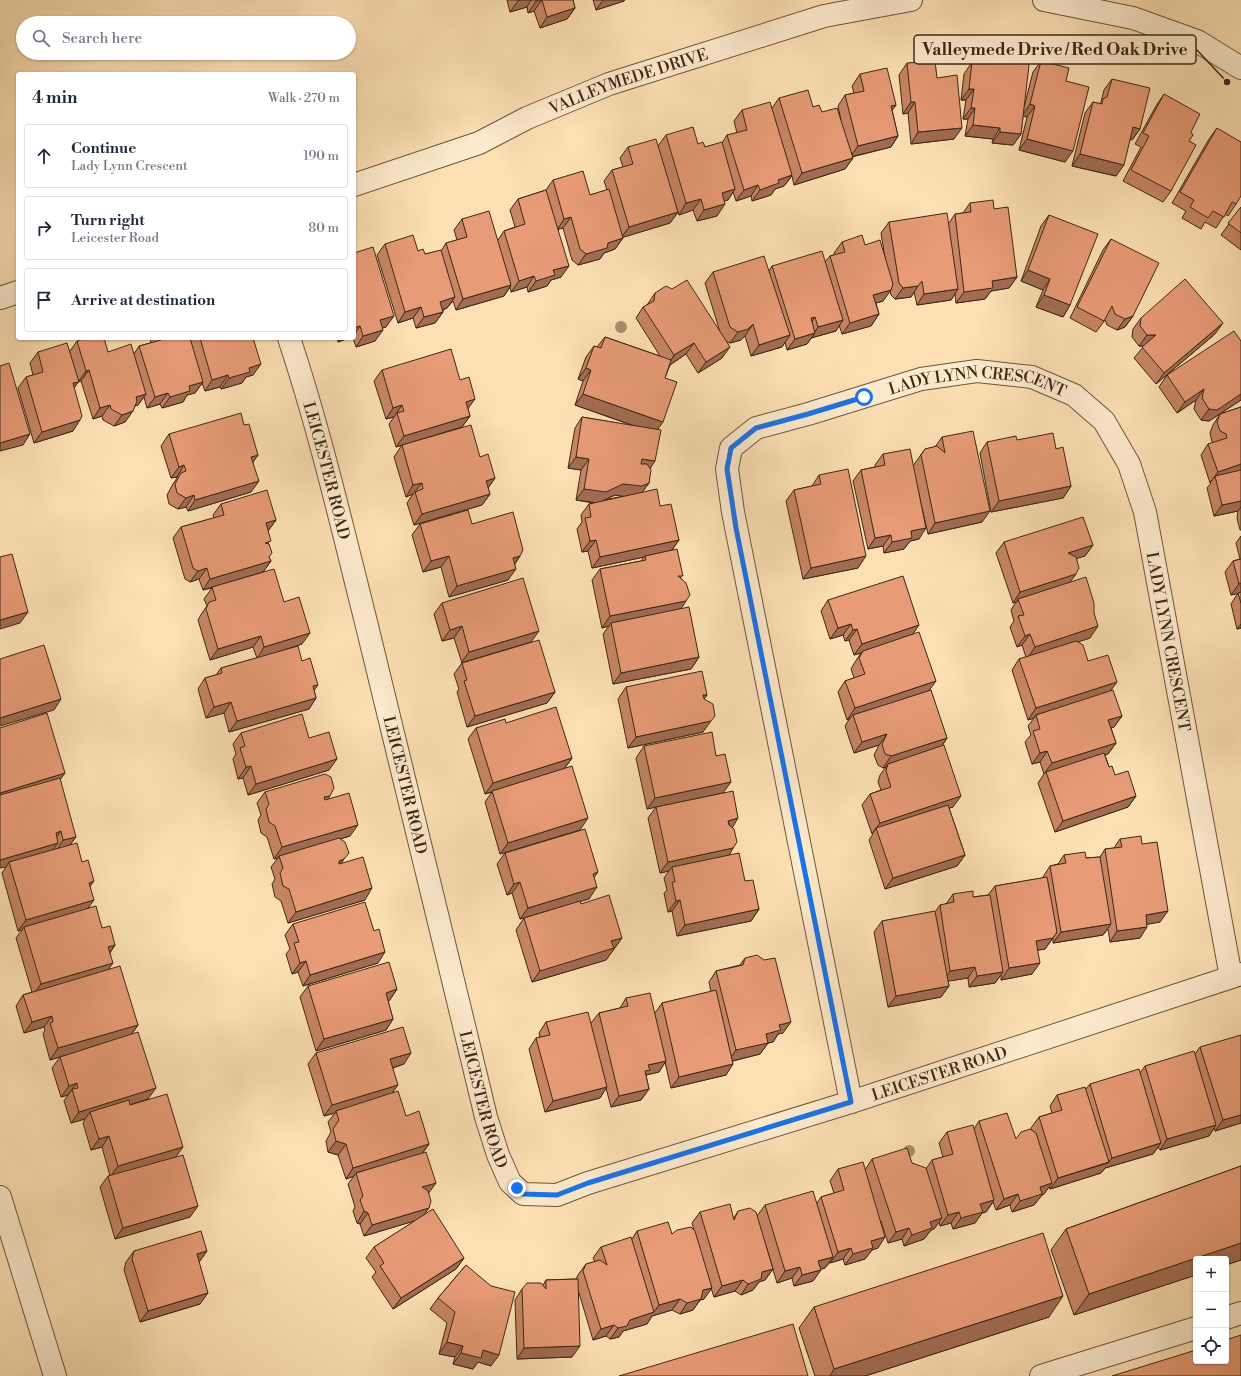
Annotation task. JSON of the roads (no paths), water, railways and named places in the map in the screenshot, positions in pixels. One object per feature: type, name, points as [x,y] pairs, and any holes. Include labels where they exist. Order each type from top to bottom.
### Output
[{"type":"street","name":"VALLEYMEDE DRIVE","points":[[356,184],[479,143],[527,118],[609,84],[824,16],[911,0]]},
{"type":"street","points":[[1044,0],[1133,18],[1197,41],[1241,68]]},
{"type":"street","points":[[0,298],[16,293]]},
{"type":"street","name":"LEICESTER ROAD","points":[[290,340],[319,436],[379,673],[486,1117],[498,1155],[510,1182],[523,1194],[557,1195],[588,1183],[851,1102],[1236,975]]},
{"type":"street","name":"LADY LYNN CRESCENT","points":[[851,1102],[735,520],[727,469],[731,448],[756,428],[808,414],[921,379],[976,371],[1032,376],[1074,395],[1104,421],[1129,464],[1145,512],[1236,975]]},
{"type":"street","points":[[0,1198],[55,1376]]},
{"type":"street","points":[[1229,1317],[1241,1313]]},
{"type":"street","points":[[1041,1376],[1193,1329]]},
{"type":"place","name":"Valleymede Drive / Red Oak Drive","points":[[1227,82]]}]
